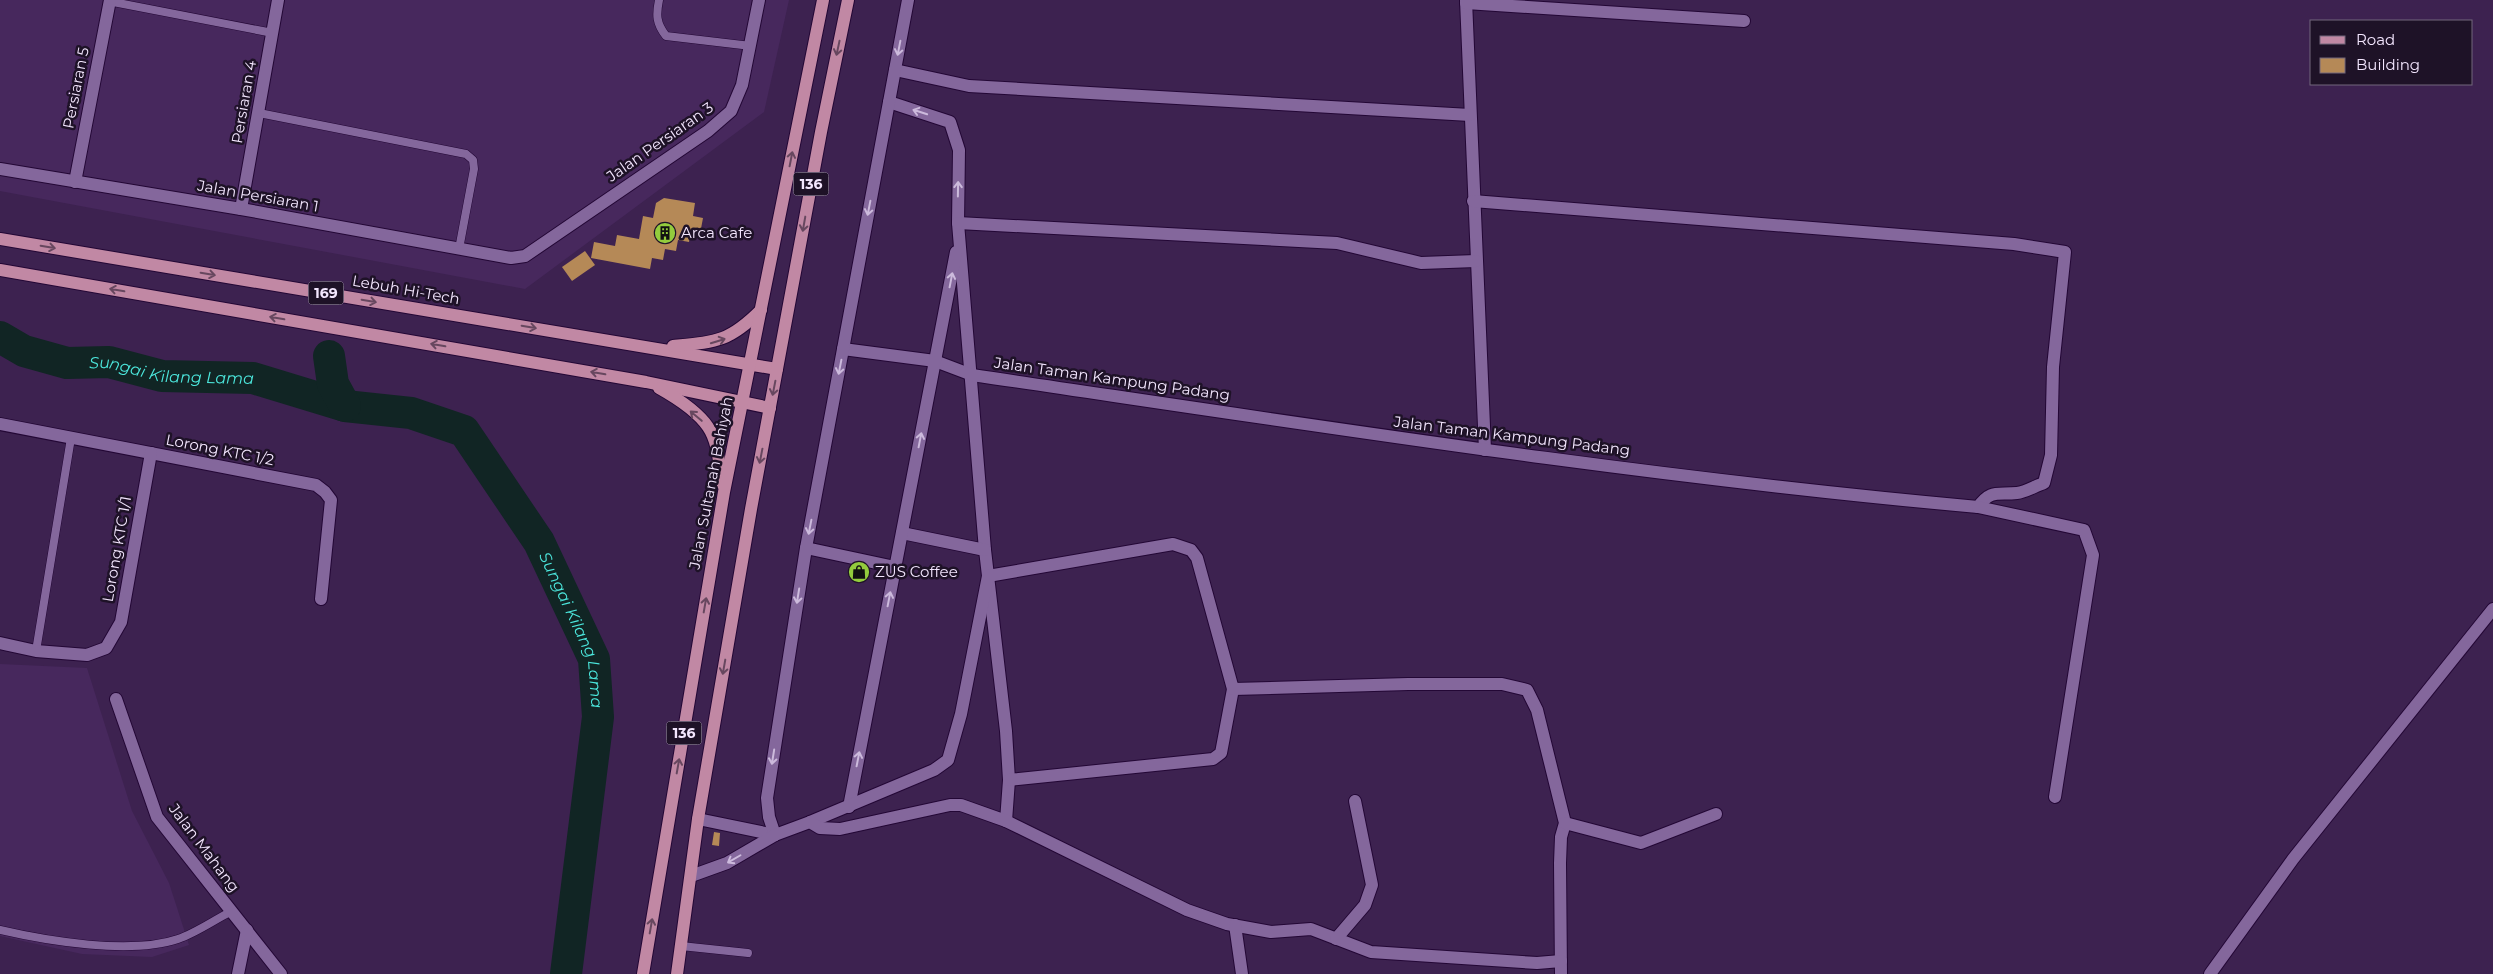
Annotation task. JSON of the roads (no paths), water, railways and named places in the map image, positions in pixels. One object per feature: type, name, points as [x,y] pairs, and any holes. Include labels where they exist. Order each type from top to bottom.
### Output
[{"type":"main road","name":"Jalan Sultanah Bahiyah","points":[[643,974],[724,492],[823,0]]},
{"type":"main road","name":"136","points":[[677,974],[698,819],[770,408],[820,132],[848,0]]},
{"type":"main road","name":"Lebuh Hi-Tech","points":[[0,239],[778,369]]},
{"type":"main road","name":"169","points":[[0,270],[646,382],[770,408]]},
{"type":"main road","points":[[652,348],[710,343],[725,339],[747,324],[761,310]]},
{"type":"main road","points":[[646,382],[668,394],[709,428],[715,442],[724,492]]},
{"type":"street","name":"Persiaran 5","points":[[75,182],[108,0]]},
{"type":"street","name":"Persiaran 4","points":[[242,209],[278,0]]},
{"type":"street","name":"Jalan Persiaran 3","points":[[510,258],[525,256],[708,131],[731,111],[742,85],[759,0]]},
{"type":"street","points":[[776,835],[769,817],[767,798],[806,548],[908,0]]},
{"type":"street","points":[[1485,450],[1466,2],[1744,21]]},
{"type":"street","points":[[895,70],[969,86],[1470,114]]},
{"type":"street","points":[[889,102],[950,122],[959,150],[959,238],[972,375],[985,550],[1009,780],[1006,821]]},
{"type":"street","name":"Jalan Persiaran 1","points":[[0,169],[242,209],[510,258]]},
{"type":"street","points":[[1473,201],[2014,244],[2065,252],[2053,367],[2051,455],[2044,483],[2018,493],[1996,493],[1985,497],[1978,507]]},
{"type":"street","points":[[958,223],[1337,243],[1421,263],[1476,261]]},
{"type":"street","points":[[849,807],[959,238]]},
{"type":"street","name":"Jalan Taman Kampung Padang","points":[[843,349],[935,361],[972,375],[1485,450],[1978,507],[2084,530],[2093,555],[2055,797]]},
{"type":"street","name":"Lorong KTC 1/2","points":[[1,428],[71,438],[316,485],[331,500],[321,599]]},
{"type":"street","name":"Lorong KTC 1/1","points":[[36,651],[87,655],[106,648],[120,622],[151,453]]},
{"type":"street","points":[[902,533],[985,550]]},
{"type":"street","points":[[988,576],[1168,544],[1191,550],[1197,558],[1233,689],[1221,753],[1214,760],[1009,780]]},
{"type":"street","points":[[806,548],[895,568]]},
{"type":"street","points":[[691,876],[727,863],[776,835],[849,807],[934,770],[948,760],[961,714],[988,576]]},
{"type":"street","points":[[2210,974],[2293,859],[2493,609]]},
{"type":"street","points":[[0,643],[36,651]]},
{"type":"street","points":[[1233,689],[1408,684],[1502,684],[1527,690],[1537,710],[1566,823],[1561,846],[1561,974]]},
{"type":"street","name":"Jalan Mahang","points":[[116,699],[157,817],[281,974]]},
{"type":"street","points":[[1336,939],[1365,905],[1372,885],[1355,802]]},
{"type":"street","points":[[810,822],[820,828],[840,829],[950,805],[961,805],[1006,821],[1187,910],[1236,925],[1271,932],[1310,929],[1371,952],[1537,964],[1561,961]]},
{"type":"street","points":[[1566,823],[1641,843],[1716,814]]},
{"type":"street","points":[[698,819],[776,835]]},
{"type":"street","points":[[1236,925],[1242,974]]},
{"type":"street","points":[[238,974],[247,930]]},
{"type":"lane","points":[[108,0],[273,32]]},
{"type":"lane","points":[[659,0],[656,17],[658,27],[666,36],[751,46]]},
{"type":"lane","points":[[259,113],[466,154],[473,160],[474,169],[459,249]]},
{"type":"lane","points":[[36,651],[71,438]]},
{"type":"lane","points":[[0,930],[64,942],[111,945],[159,944],[179,939],[232,911]]},
{"type":"lane","points":[[681,946],[748,953]]},
{"type":"waterway","name":"Sungai Kilang Lama","points":[[0,337],[24,351],[67,363],[109,362],[162,376],[253,378],[345,406],[411,413],[464,431],[539,542],[594,659],[598,717],[566,974]]},
{"type":"waterway","name":"Sungai Kilang Lama","points":[[329,356],[333,384],[345,406]]},
{"type":"place","name":"Arca Cafe","points":[[665,233]]},
{"type":"place","name":"ZUS Coffee","points":[[859,572]]}]
